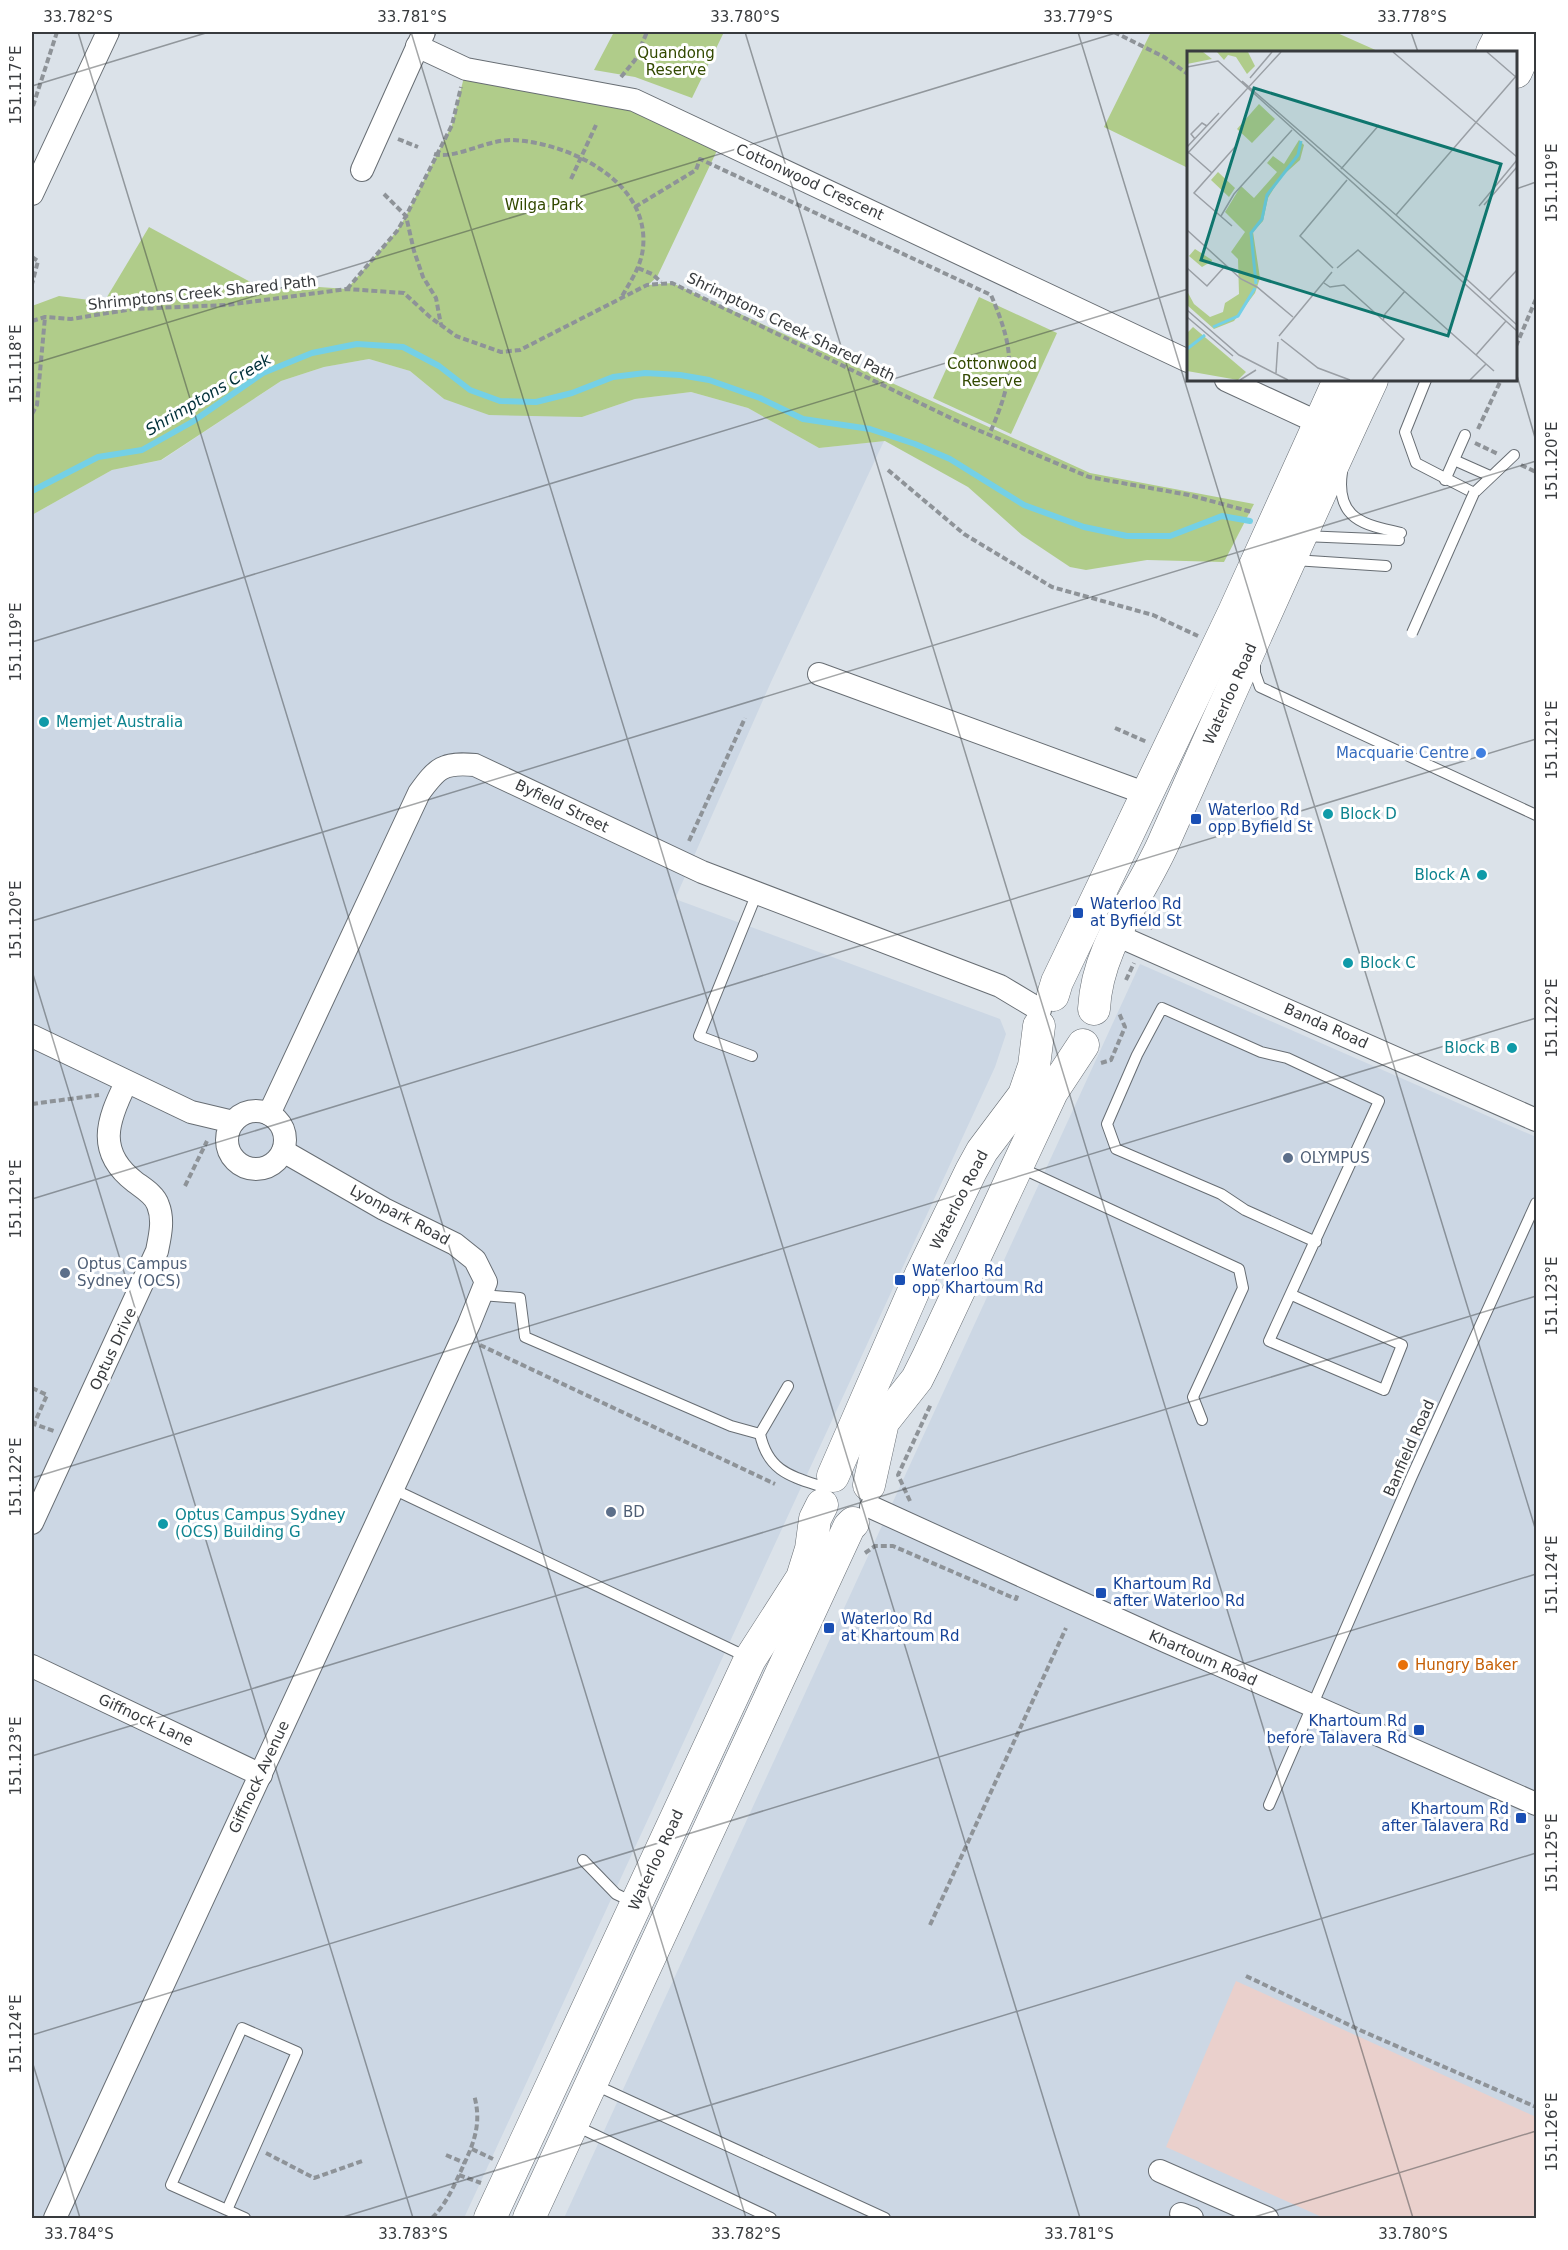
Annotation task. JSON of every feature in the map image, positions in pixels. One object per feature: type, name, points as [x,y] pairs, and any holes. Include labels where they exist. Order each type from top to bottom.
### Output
[{"type":"street","points":[[32,194],[108,32]]},
{"type":"street","points":[[1492,51],[1502,32]]},
{"type":"street","points":[[1517,68],[1534,32]]},
{"type":"street","points":[[362,170],[421,39]]},
{"type":"street","name":"Cottonwood Crescent","points":[[421,39],[466,69],[634,100],[1187,362]]},
{"type":"street","points":[[1228,381],[1333,428]]},
{"type":"street","name":"Waterloo Road","points":[[1333,428],[1339,381]]},
{"type":"street","name":"Waterloo Road","points":[[490,2218],[750,1659],[802,1578],[811,1549],[815,1519],[826,1490],[921,1274],[982,1151],[1024,1095],[1034,1066],[1044,1010],[1147,794],[1333,428],[1371,381]]},
{"type":"street","name":"Waterloo Road","points":[[1089,1055],[1096,1021],[1106,1007],[1099,971],[1114,934],[1151,871],[1244,692],[1279,538]]},
{"type":"street","points":[[819,674],[1147,794]]},
{"type":"street","name":"Byfield Street","points":[[269,1114],[419,793],[435,771],[453,763],[475,765],[652,849],[757,893],[1000,986],[1044,1010]]},
{"type":"street","name":"Banda Road","points":[[1114,934],[1536,1120]]},
{"type":"street","points":[[1089,1055],[1056,1047],[1042,1035],[1044,1010],[1063,992],[1081,995],[1106,1007]]},
{"type":"street","points":[[32,1036],[123,1088],[191,1112],[233,1122]]},
{"type":"street","points":[[529,2218],[849,1527],[864,1505],[883,1422],[916,1379],[927,1359],[1052,1092],[1089,1055]]},
{"type":"street","name":"Optus Drive","points":[[32,1523],[157,1251],[162,1229],[158,1204],[117,1167],[109,1142],[112,1112],[123,1088]]},
{"type":"street","points":[[250,1112],[269,1114],[281,1126],[284,1134],[283,1151],[270,1165],[261,1169],[242,1165],[234,1159],[227,1141],[233,1122],[250,1112]]},
{"type":"street","name":"Lyonpark Road","points":[[283,1151],[384,1209],[455,1244],[475,1260],[486,1282],[482,1295]]},
{"type":"street","points":[[472,1340],[482,1295]]},
{"type":"street","name":"Giffnock Avenue","points":[[55,2218],[393,1489],[472,1340]]},
{"type":"street","points":[[850,1473],[863,1478],[864,1505],[837,1522],[829,1517],[826,1490],[850,1473]]},
{"type":"street","name":"Khartoum Road","points":[[864,1505],[1311,1706],[1536,1804]]},
{"type":"street","name":"Giffnock Lane","points":[[32,1666],[261,1775]]},
{"type":"street","points":[[1160,2171],[1267,2218]]},
{"type":"lane","points":[[1426,381],[1405,432],[1416,463],[1474,493]]},
{"type":"lane","points":[[1279,538],[1400,536],[1365,525],[1356,519],[1344,502],[1333,428]]},
{"type":"lane","points":[[1445,480],[1465,435]]},
{"type":"lane","points":[[1412,633],[1474,493],[1512,458]]},
{"type":"lane","points":[[1454,460],[1490,476]]},
{"type":"lane","points":[[1279,538],[1386,566]]},
{"type":"lane","points":[[1244,692],[1536,815]]},
{"type":"lane","points":[[752,1056],[699,1036],[757,893]]},
{"type":"lane","points":[[1292,1295],[1401,1345],[1384,1390],[1269,1341],[1292,1295],[1316,1242],[1379,1101],[1287,1058],[1261,1052],[1162,1008],[1137,1055],[1107,1124],[1116,1149],[1221,1194],[1245,1210],[1316,1242]]},
{"type":"lane","points":[[1017,1166],[1239,1269],[1243,1288],[1193,1397],[1202,1420]]},
{"type":"lane","name":"Banfield Road","points":[[1269,1805],[1536,1203]]},
{"type":"lane","points":[[482,1295],[520,1298],[525,1337],[731,1426],[760,1434]]},
{"type":"lane","points":[[788,1386],[760,1434],[764,1453],[780,1469],[826,1490]]},
{"type":"lane","points":[[393,1489],[750,1659]]},
{"type":"lane","points":[[583,1860],[616,1894],[635,1903]]},
{"type":"lane","points":[[227,2210],[297,2052],[242,2028],[171,2185],[227,2210],[245,2218]]},
{"type":"lane","points":[[591,2083],[885,2218]]},
{"type":"lane","points":[[572,2124],[771,2218]]},
{"type":"path","points":[[33,106],[57,32]]},
{"type":"path","points":[[607,95],[635,60],[647,32]]},
{"type":"path","points":[[1113,32],[1164,57],[1187,73]]},
{"type":"path","points":[[347,289],[397,231],[406,216],[435,154],[452,125],[466,69]]},
{"type":"path","points":[[571,179],[596,125]]},
{"type":"path","points":[[398,139],[418,147]]},
{"type":"path","points":[[435,154],[450,156],[485,143],[511,140],[552,147],[581,158],[614,179],[635,207],[640,218],[643,247],[638,268],[621,298]]},
{"type":"path","points":[[635,207],[696,170],[700,159],[991,295],[1005,327],[1011,363],[1000,411],[989,435]]},
{"type":"path","points":[[384,194],[406,216],[423,277],[436,298],[441,325]]},
{"type":"path","points":[[32,257],[38,261],[32,284]]},
{"type":"path","points":[[638,268],[661,282]]},
{"type":"path","name":"Shrimptons Creek Shared Path","points":[[32,321],[45,317],[71,319],[133,309],[227,305],[347,289],[404,294],[441,325],[476,345],[501,351],[520,350],[647,285],[661,282],[672,283],[989,435],[1089,477],[1189,495],[1279,538]]},
{"type":"path","points":[[1517,342],[1536,299]]},
{"type":"path","points":[[32,414],[38,405],[45,317]]},
{"type":"path","points":[[1501,381],[1473,442],[1512,458]]},
{"type":"path","points":[[888,470],[964,534],[1052,587],[1153,615],[1200,637]]},
{"type":"path","points":[[689,841],[745,718]]},
{"type":"path","points":[[1115,728],[1152,744]]},
{"type":"path","points":[[1124,985],[1136,960]]},
{"type":"path","points":[[1089,1055],[1111,1060],[1125,1027],[1106,1007]]},
{"type":"path","points":[[32,1104],[123,1088]]},
{"type":"path","points":[[186,1186],[207,1141]]},
{"type":"path","points":[[472,1340],[786,1489]]},
{"type":"path","points":[[32,1388],[47,1395],[34,1424],[53,1431]]},
{"type":"path","points":[[919,1505],[908,1500],[898,1475],[932,1402]]},
{"type":"path","points":[[860,1556],[875,1546],[893,1546],[1016,1599]]},
{"type":"path","points":[[930,1925],[1066,1628]]},
{"type":"path","points":[[1246,1976],[1362,2031],[1536,2107]]},
{"type":"path","points":[[432,2218],[445,2206],[472,2149],[478,2124],[474,2095]]},
{"type":"path","points":[[255,2147],[314,2178],[362,2161]]},
{"type":"path","points":[[472,2149],[497,2160]]},
{"type":"path","points":[[446,2155],[465,2163]]},
{"type":"path","points":[[459,2175],[485,2185]]},
{"type":"shaded area","points":[[369,359],[410,371],[444,399],[582,417],[635,399],[691,392],[748,408],[819,448],[884,441],[771,682],[675,899],[1000,1019],[1006,1034],[995,1067],[464,2218],[32,2218],[32,515],[112,470],[162,460],[281,381],[324,367]]},
{"type":"shaded area","points":[[1140,964],[1536,1137],[1536,2218],[564,2218]]},
{"type":"shaded area","points":[[1236,1981],[1536,2117],[1536,2218],[1324,2218],[1166,2147]]},
{"type":"green space","name":"Quandong Reserve","points":[[614,32],[724,32],[692,98],[635,77],[594,70]]},
{"type":"green space","points":[[1151,32],[1335,32],[1378,51],[1187,51],[1187,168],[1104,127]]},
{"type":"green space","name":"Wilga Park","points":[[466,69],[634,100],[722,140],[657,277],[648,285],[672,283],[1090,473],[1254,504],[1224,562],[1147,560],[1086,570],[1070,567],[1022,535],[968,487],[885,441],[819,448],[748,408],[691,392],[635,399],[582,417],[489,415],[444,399],[410,371],[369,359],[324,367],[281,381],[161,460],[112,470],[32,515],[32,306],[59,296],[104,302],[149,227],[265,290],[319,287],[347,289],[397,231],[406,216],[452,125]]},
{"type":"green space","name":"Cottonwood Reserve","points":[[979,297],[1057,333],[1011,434],[933,398]]},
{"type":"waterway","name":"Shrimptons Creek","points":[[32,491],[98,457],[142,450],[192,422],[263,373],[312,353],[357,344],[403,347],[439,366],[470,390],[500,401],[536,402],[572,393],[613,377],[645,373],[680,375],[709,380],[760,398],[803,419],[870,429],[915,444],[950,459],[1024,505],[1084,527],[1127,536],[1170,536],[1222,516],[1250,521]]},
{"type":"place","name":"Memjet Australia","points":[[44,722]]},
{"type":"place","name":"Macquarie Centre","points":[[1481,753]]},
{"type":"place","name":"Block D","points":[[1328,814]]},
{"type":"place","name":"Waterloo Rd opp Byfield St","points":[[1196,819]]},
{"type":"place","name":"Block A","points":[[1482,875]]},
{"type":"place","name":"Waterloo Rd at Byfield St","points":[[1078,913]]},
{"type":"place","name":"Block C","points":[[1348,963]]},
{"type":"place","name":"Block B","points":[[1512,1048]]},
{"type":"place","name":"OLYMPUS","points":[[1288,1158]]},
{"type":"place","name":"Optus Campus Sydney (OCS)","points":[[65,1273]]},
{"type":"place","name":"Waterloo Rd opp Khartoum Rd","points":[[900,1280]]},
{"type":"place","name":"BD","points":[[611,1512]]},
{"type":"place","name":"Optus Campus Sydney (OCS) Building G","points":[[163,1524]]},
{"type":"place","name":"Khartoum Rd after Waterloo Rd","points":[[1101,1593]]},
{"type":"place","name":"Waterloo Rd at Khartoum Rd","points":[[829,1628]]},
{"type":"place","name":"Hungry Baker","points":[[1403,1665]]},
{"type":"place","name":"Khartoum Rd before Talavera Rd","points":[[1419,1730]]},
{"type":"place","name":"Khartoum Rd after Talavera Rd","points":[[1521,1818]]}]
